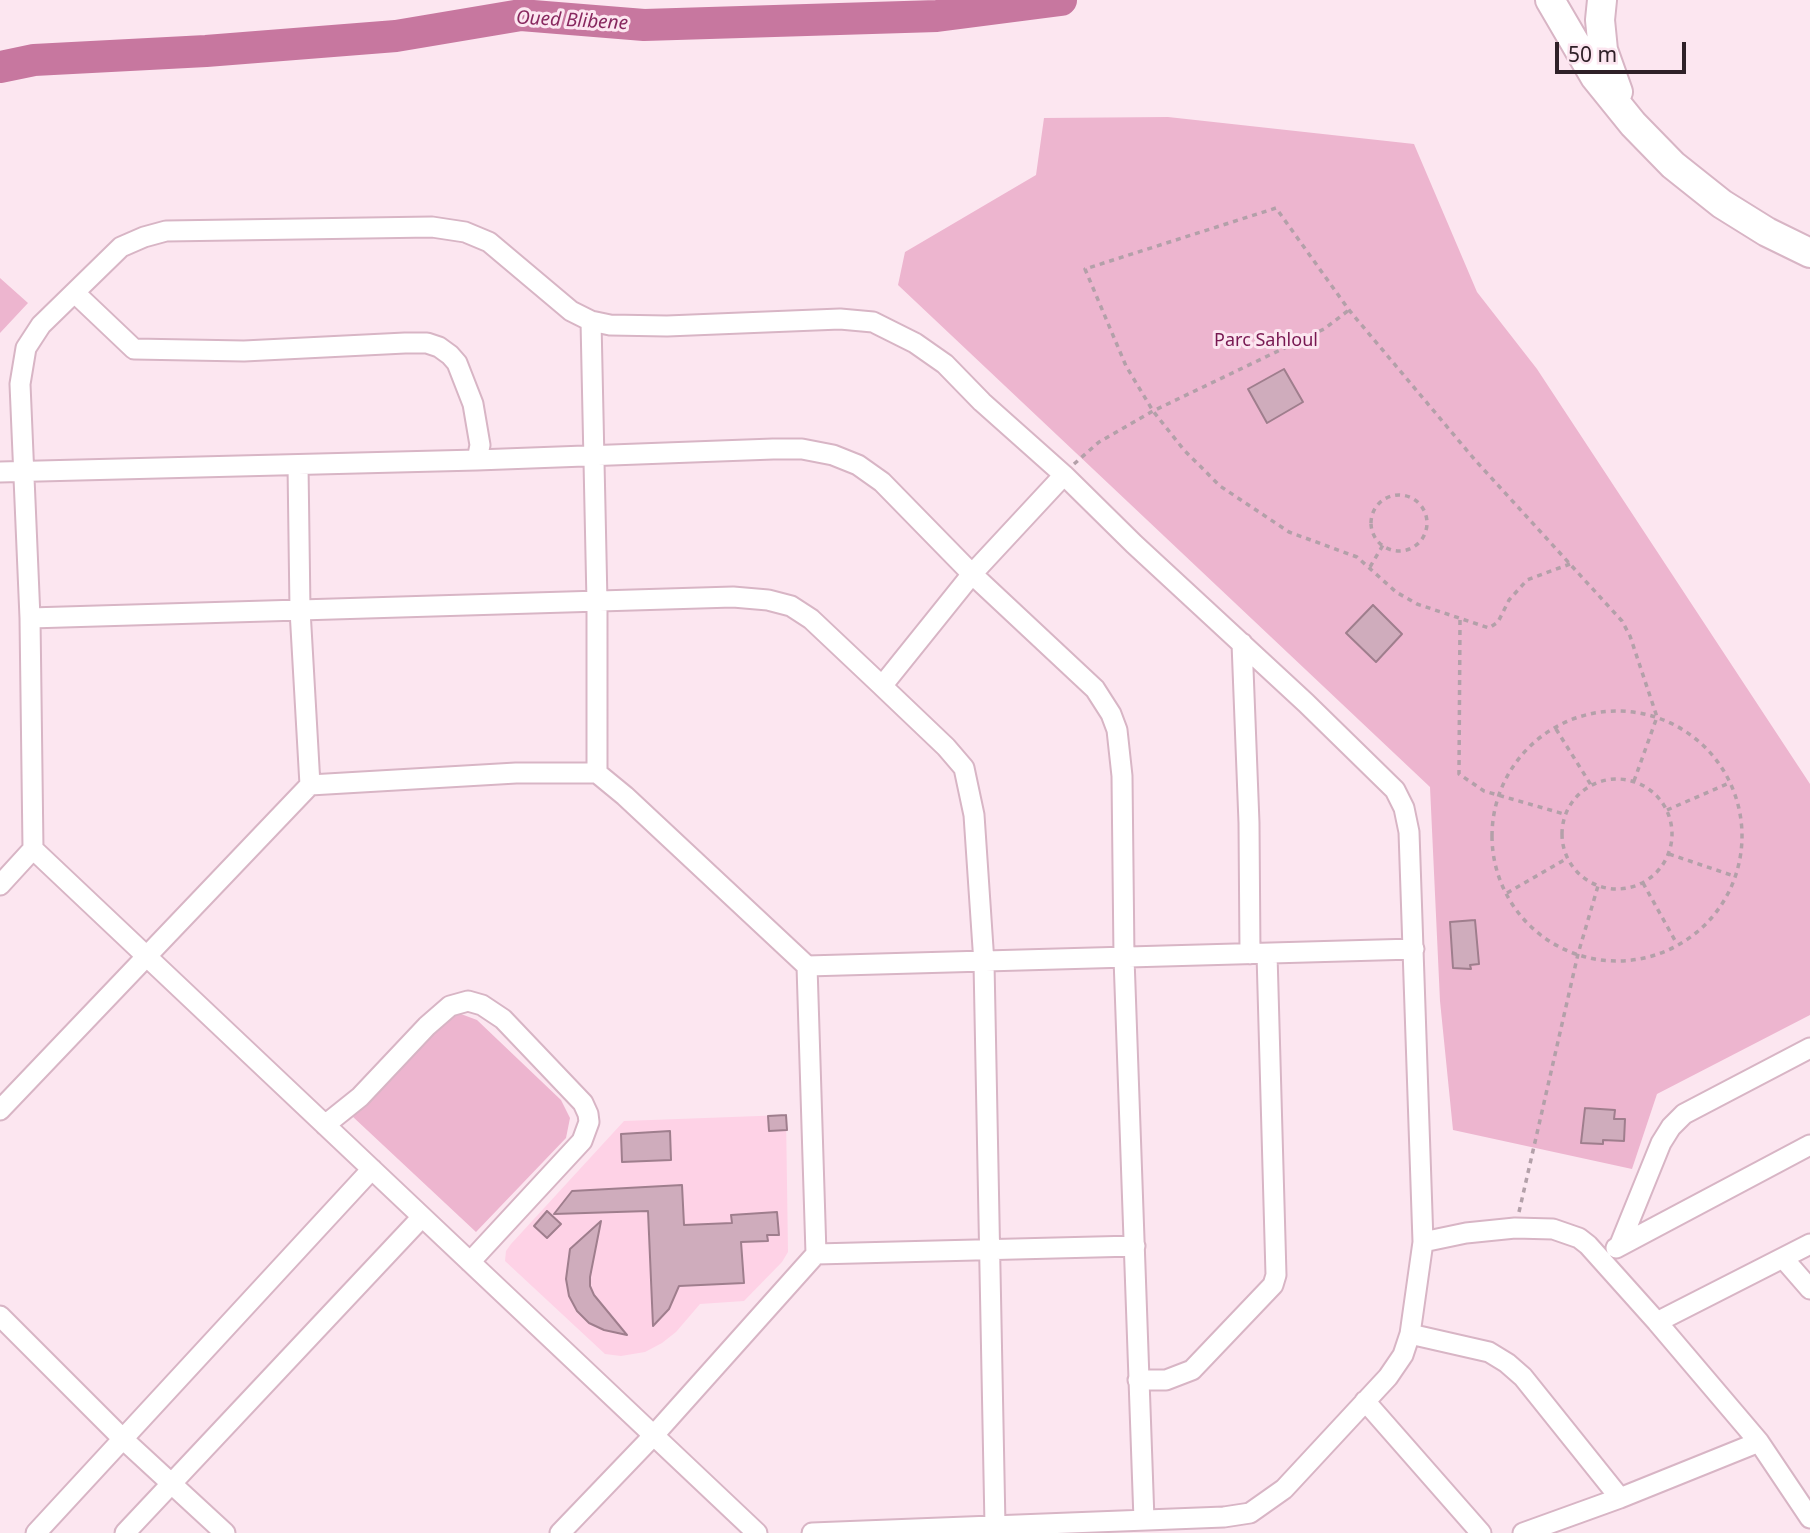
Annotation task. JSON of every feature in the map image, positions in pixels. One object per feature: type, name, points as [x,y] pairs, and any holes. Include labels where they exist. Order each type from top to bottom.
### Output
[{"type":"highway","points":[[1550,0],[1595,77],[1633,124],[1673,165],[1722,204],[1767,232],[1810,253]]},
{"type":"highway","points":[[1602,0],[1600,20],[1603,50],[1610,74],[1633,124]]},
{"type":"street","points":[[0,885],[33,849],[30,618],[20,384],[26,348],[41,325],[121,247],[166,231],[432,227],[465,232],[489,242],[571,311],[591,321],[610,325],[667,326],[840,319],[873,322],[915,342],[945,364],[982,402],[1064,475],[1395,790],[1404,808],[1409,832],[1423,1242],[1410,1334],[1403,1355],[1388,1377],[1284,1489],[1250,1513],[1224,1517],[1144,1520],[1096,1527],[995,1525],[962,1530],[812,1533]]},
{"type":"street","points":[[75,293],[134,349],[244,351],[405,343],[427,343],[439,347],[457,363],[473,404],[480,445],[477,460]]},
{"type":"street","points":[[591,321],[597,601],[597,774]]},
{"type":"street","points":[[0,472],[802,449],[832,455],[858,465],[882,482],[972,574],[1095,689],[1111,714],[1121,750],[1124,958],[1144,1520]]},
{"type":"street","points":[[298,465],[300,610],[310,785]]},
{"type":"street","points":[[882,686],[972,574],[1064,475]]},
{"type":"street","points":[[30,618],[733,597],[768,600],[791,606],[811,619],[946,747],[964,768],[974,815],[984,962],[995,1525]]},
{"type":"street","points":[[1138,1380],[1166,1380],[1192,1370],[1273,1285],[1276,1275],[1259,954],[1249,823],[1242,643]]},
{"type":"street","points":[[0,1110],[310,785],[516,773],[597,774],[625,796],[807,966],[1414,948]]},
{"type":"street","points":[[33,849],[757,1533]]},
{"type":"street","points":[[561,1533],[654,1435],[816,1254],[807,966]]},
{"type":"street","points":[[325,1125],[360,1097],[450,1006],[468,1001],[482,1005],[503,1019],[583,1102],[589,1114],[589,1122],[582,1141],[470,1262]]},
{"type":"street","points":[[1620,1244],[1661,1143],[1671,1127],[1684,1114],[1810,1048]]},
{"type":"street","points":[[1601,1260],[1620,1244],[1810,1145]]},
{"type":"street","points":[[36,1533],[372,1169]]},
{"type":"street","points":[[125,1533],[422,1217]]},
{"type":"street","points":[[1423,1242],[1466,1233],[1515,1228],[1568,1232],[1588,1245],[1759,1442],[1810,1518]]},
{"type":"street","points":[[1657,1322],[1810,1244]]},
{"type":"street","points":[[816,1254],[1135,1246]]},
{"type":"street","points":[[1783,1258],[1810,1289]]},
{"type":"street","points":[[0,1316],[123,1439],[225,1533]]},
{"type":"street","points":[[1410,1334],[1489,1352],[1507,1363],[1523,1377],[1620,1498]]},
{"type":"street","points":[[1365,1401],[1480,1533]]},
{"type":"street","points":[[1523,1533],[1620,1498],[1759,1442]]},
{"type":"path","points":[[1570,564],[1527,580],[1509,600],[1498,622],[1489,628],[1417,604],[1396,592],[1357,556],[1289,532],[1220,486],[1184,450],[1153,411],[1126,366],[1085,269],[1276,208],[1349,310],[1475,460],[1570,564],[1622,621],[1630,636],[1657,717],[1634,781]]},
{"type":"path","points":[[1064,475],[1084,452],[1153,411],[1324,329],[1349,310]]},
{"type":"path","points":[[1397,495],[1414,499],[1421,505],[1427,521],[1423,538],[1409,549],[1401,551],[1382,545],[1372,529],[1374,510],[1388,497],[1397,495]]},
{"type":"path","points":[[1369,568],[1382,545]]},
{"type":"path","points":[[1460,620],[1459,774],[1484,791],[1564,814]]},
{"type":"path","points":[[1618,711],[1657,717],[1695,737],[1724,769],[1730,783],[1740,810],[1742,853],[1729,894],[1702,928],[1666,951],[1623,961],[1578,954],[1529,927],[1496,874],[1491,852],[1490,827],[1497,795],[1516,763],[1544,735],[1579,717],[1618,711]]},
{"type":"path","points":[[1556,729],[1591,785]]},
{"type":"path","points":[[1620,778],[1634,781],[1659,797],[1667,810],[1672,824],[1672,840],[1668,854],[1654,875],[1643,883],[1614,889],[1598,886],[1580,875],[1567,859],[1561,829],[1564,814],[1580,792],[1591,785],[1620,778]]},
{"type":"path","points":[[1667,810],[1730,783]]},
{"type":"path","points":[[1668,854],[1734,876]]},
{"type":"path","points":[[1507,893],[1567,859]]},
{"type":"path","points":[[1643,883],[1677,944]]},
{"type":"path","points":[[1515,1228],[1578,954],[1598,886]]},
{"type":"shaded area","points":[[786,1115],[788,1252],[782,1262],[744,1301],[700,1304],[676,1332],[645,1352],[621,1356],[605,1354],[505,1261],[506,1251],[511,1244],[624,1121]]},
{"type":"green space","name":"Parc Sahloul","points":[[1168,117],[1414,144],[1477,292],[1537,369],[1810,784],[1810,1015],[1657,1094],[1632,1169],[1453,1130],[1440,1001],[1430,787],[898,285],[905,252],[1036,175],[1044,118]]},
{"type":"green space","points":[[0,278],[28,303],[0,333]]},
{"type":"green space","points":[[461,1014],[477,1020],[561,1100],[570,1118],[566,1138],[476,1232],[352,1116],[446,1019]]},
{"type":"building","points":[[1284,369],[1303,402],[1267,423],[1248,389]]},
{"type":"building","points":[[1373,605],[1402,634],[1376,662],[1346,633]]},
{"type":"building","points":[[1475,920],[1479,964],[1470,965],[1471,969],[1453,968],[1450,922]]},
{"type":"building","points":[[1585,1108],[1615,1110],[1614,1119],[1625,1119],[1624,1141],[1581,1143]]},
{"type":"building","points":[[786,1115],[787,1130],[769,1131],[768,1116]]},
{"type":"building","points":[[670,1131],[671,1160],[622,1162],[621,1134]]},
{"type":"building","points":[[682,1185],[684,1225],[732,1223],[731,1215],[777,1212],[779,1235],[767,1235],[768,1241],[741,1242],[744,1283],[679,1286],[669,1309],[653,1326],[648,1211],[554,1214],[572,1191]]},
{"type":"building","points":[[547,1211],[561,1224],[547,1238],[534,1226]]},
{"type":"building","points":[[601,1221],[590,1286],[594,1295],[627,1335],[604,1330],[589,1323],[577,1311],[569,1296],[566,1279],[570,1249]]},
{"type":"waterway","name":"Oued Blibene","points":[[0,67],[34,60],[206,51],[396,36],[521,15],[644,25],[937,16],[1061,0]]}]
